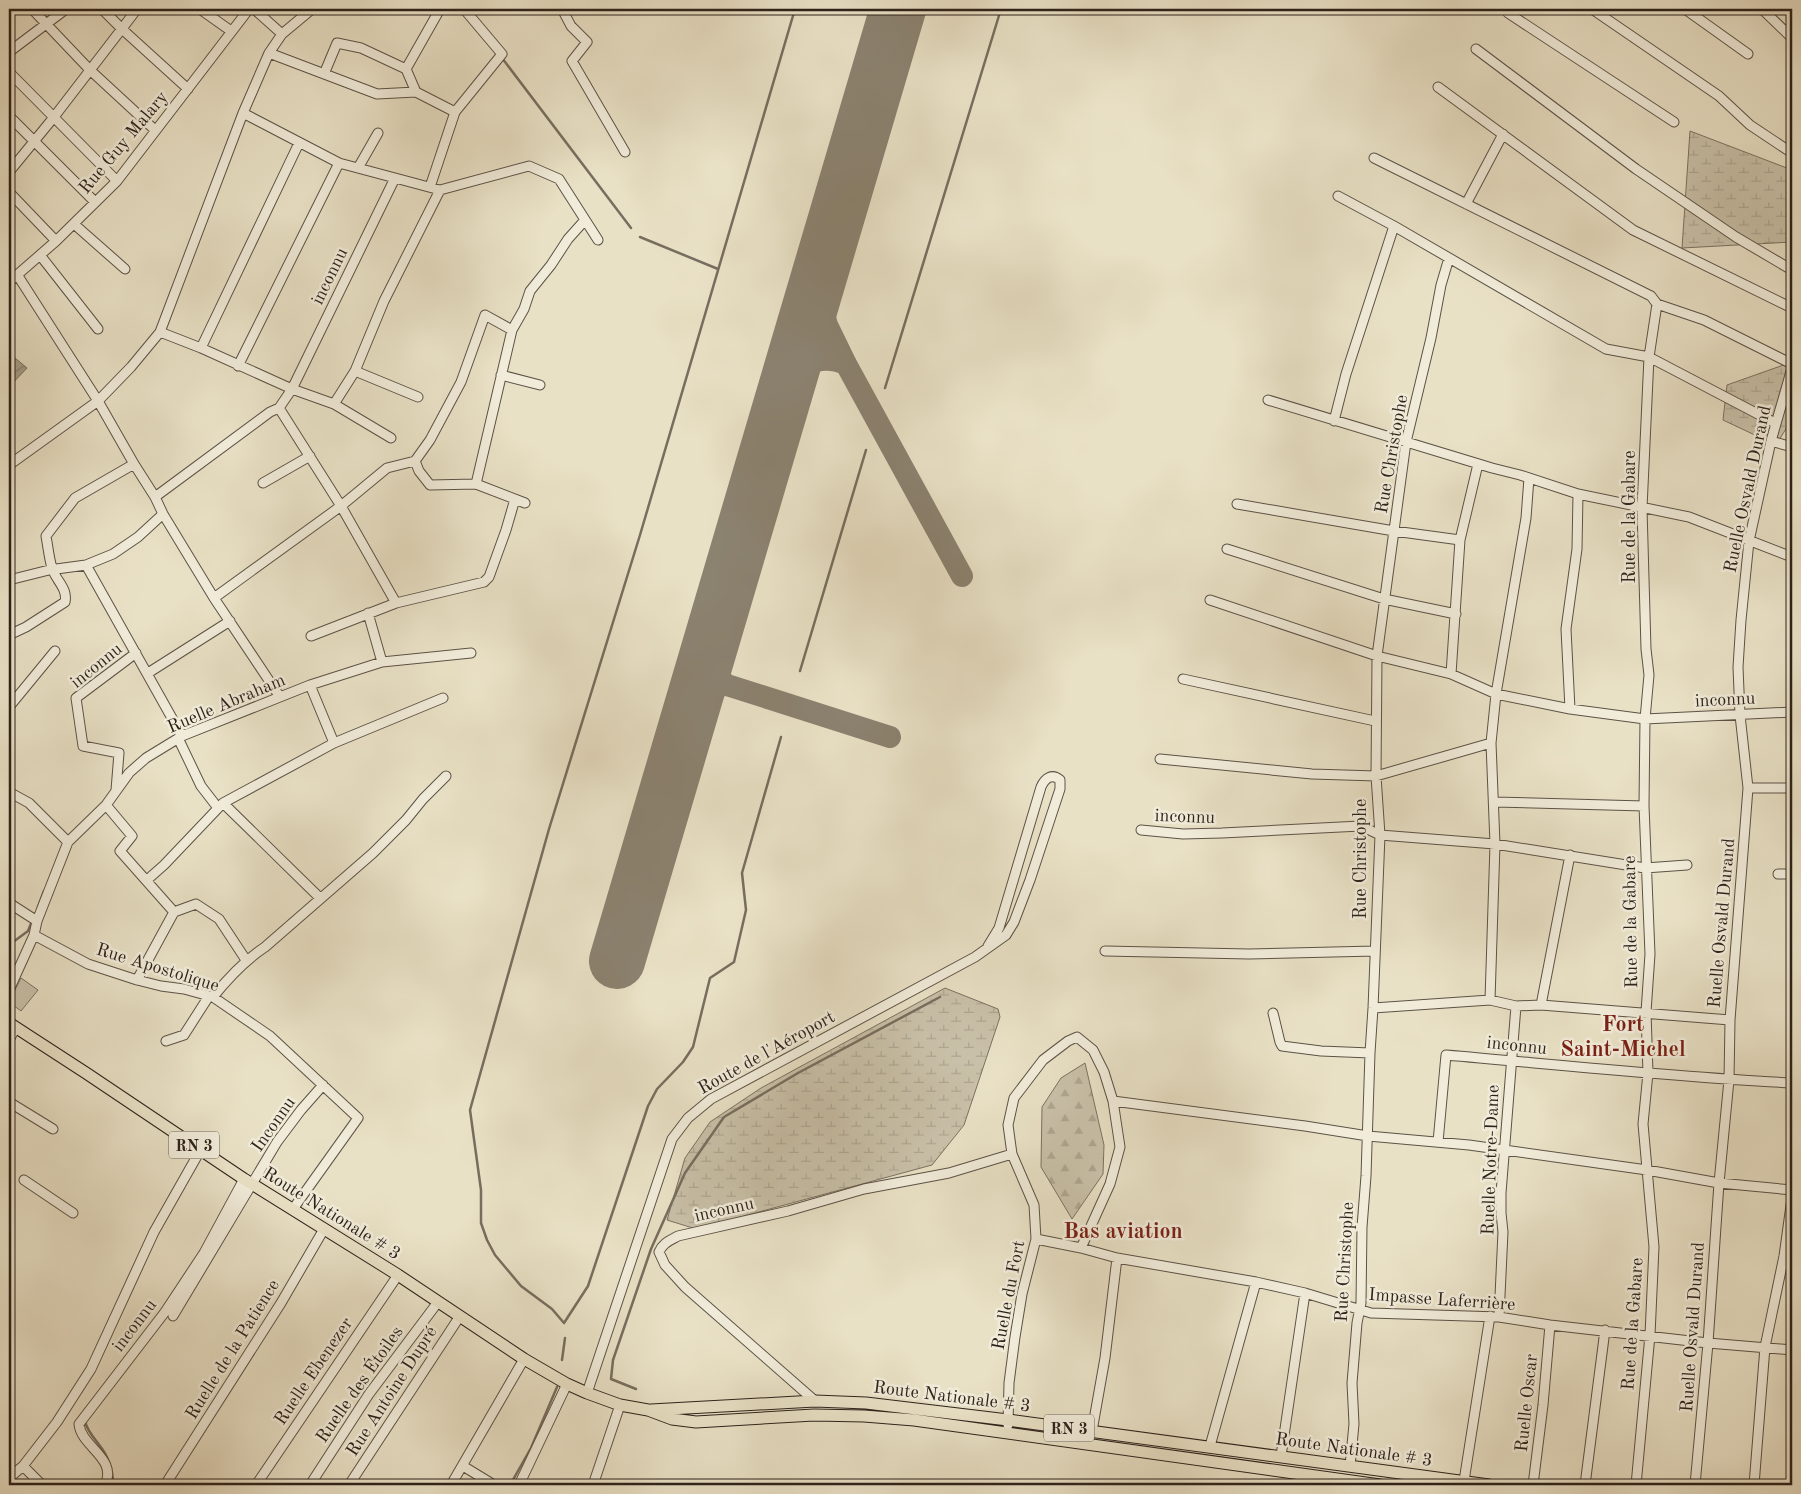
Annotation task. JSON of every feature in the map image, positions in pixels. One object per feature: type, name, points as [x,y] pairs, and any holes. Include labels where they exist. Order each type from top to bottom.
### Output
[{"type":"main road","name":"Route Nationale # 3","points":[[12,1025],[248,1181],[398,1275],[524,1359],[567,1384],[620,1405],[648,1410],[672,1419],[696,1422],[814,1415],[914,1420],[1380,1485]]},
{"type":"main road","name":"Route Nationale # 3","points":[[648,1410],[815,1401],[866,1403],[1210,1446],[1488,1485]]},
{"type":"main road","points":[[1166,1456],[1170,1441]]},
{"type":"street","points":[[32,9],[90,70],[155,130]]},
{"type":"street","points":[[9,52],[66,9]]},
{"type":"street","points":[[102,9],[188,88]]},
{"type":"street","points":[[9,172],[138,9]]},
{"type":"street","points":[[200,9],[231,31]]},
{"type":"street","name":"Rue Guy Malary","points":[[9,282],[56,241],[117,181],[249,9]]},
{"type":"street","points":[[254,9],[282,34]]},
{"type":"street","points":[[9,464],[98,400],[131,367],[160,332],[243,114],[269,53],[282,34],[312,9]]},
{"type":"street","points":[[406,69],[440,9]]},
{"type":"street","points":[[430,187],[455,112],[502,54],[464,9]]},
{"type":"street","points":[[562,9],[571,26],[587,42],[572,61],[625,152]]},
{"type":"street","points":[[1592,9],[1719,96],[1750,125],[1792,153]]},
{"type":"street","points":[[1685,9],[1748,54]]},
{"type":"street","points":[[1762,9],[1792,38]]},
{"type":"street","points":[[1508,13],[1674,122]]},
{"type":"street","points":[[324,74],[337,43],[360,48],[406,69],[416,92]]},
{"type":"street","points":[[1476,49],[1636,169],[1736,236],[1792,270]]},
{"type":"street","points":[[269,53],[377,94],[416,92],[455,112]]},
{"type":"street","points":[[9,72],[117,181]]},
{"type":"street","points":[[1438,88],[1633,230],[1792,308]]},
{"type":"street","points":[[243,114],[339,163],[440,190],[529,166],[559,179],[598,240]]},
{"type":"street","points":[[9,116],[95,202]]},
{"type":"street","points":[[358,168],[378,133]]},
{"type":"street","points":[[1466,204],[1503,134]]},
{"type":"street","points":[[201,348],[299,143]]},
{"type":"street","points":[[1374,158],[1651,296],[1657,304],[1704,320],[1792,364]]},
{"type":"street","points":[[238,366],[339,163]]},
{"type":"street","name":"inconnu","points":[[155,497],[270,412],[279,408],[292,389],[395,178]]},
{"type":"street","points":[[334,404],[355,372],[384,301],[440,190]]},
{"type":"street","points":[[1338,196],[1394,226],[1606,349],[1650,357],[1775,423]]},
{"type":"street","points":[[11,198],[56,241]]},
{"type":"street","points":[[476,484],[512,330],[524,309],[530,291],[551,265],[568,238],[585,220]]},
{"type":"street","points":[[74,224],[125,269]]},
{"type":"street","points":[[1334,420],[1346,374],[1394,226]]},
{"type":"street","points":[[40,255],[98,329]]},
{"type":"street","name":"Rue Christophe","points":[[1350,1466],[1354,1424],[1352,1383],[1360,1309],[1380,835],[1376,776],[1376,656],[1406,442],[1431,338],[1441,285],[1449,258]]},
{"type":"street","points":[[18,276],[98,400],[163,514],[214,598],[280,697]]},
{"type":"street","name":"Rue de la Gabare","points":[[1636,1485],[1650,1336],[1654,1247],[1643,1124],[1648,1073],[1646,1012],[1650,954],[1645,868],[1644,806],[1645,719],[1649,675],[1646,649],[1642,508],[1650,357],[1657,304]]},
{"type":"street","points":[[214,598],[341,506],[387,468],[415,461],[430,440],[461,382],[485,315],[512,330]]},
{"type":"street","points":[[160,332],[201,348],[292,389],[334,404],[391,438]]},
{"type":"street","name":"Ruelle Osvald Durand","points":[[1695,1485],[1729,1080],[1730,1020],[1748,788],[1740,715],[1738,667],[1740,620],[1749,541],[1775,423],[1792,368]]},
{"type":"street","points":[[355,372],[418,397]]},
{"type":"street","points":[[501,375],[540,385]]},
{"type":"street","points":[[1268,400],[1578,494],[1689,517],[1792,556]]},
{"type":"street","points":[[279,408],[341,506],[396,603]]},
{"type":"street","points":[[1771,441],[1792,447]]},
{"type":"street","points":[[263,483],[310,456]]},
{"type":"street","points":[[415,461],[418,471],[430,485],[476,484],[525,503]]},
{"type":"street","points":[[9,635],[26,627],[65,602],[64,589],[53,570],[46,536],[74,498],[134,464]]},
{"type":"street","points":[[1451,674],[1460,540],[1478,464]]},
{"type":"street","points":[[1490,1000],[1495,844],[1491,743],[1496,694],[1526,518],[1529,478]]},
{"type":"street","points":[[1570,709],[1566,629],[1576,549],[1578,494]]},
{"type":"street","points":[[311,636],[396,603],[484,582],[489,577],[515,499]]},
{"type":"street","points":[[1237,504],[1394,531],[1460,540]]},
{"type":"street","points":[[9,580],[86,565],[113,554],[138,537],[163,514]]},
{"type":"street","points":[[1227,549],[1384,599],[1456,614]]},
{"type":"street","name":"inconnu","points":[[86,565],[148,673],[180,737],[201,786],[320,898]]},
{"type":"street","name":"inconnu","points":[[1210,600],[1376,656],[1451,674],[1496,694],[1570,709],[1645,719],[1792,712]]},
{"type":"street","points":[[368,613],[382,662]]},
{"type":"street","points":[[148,673],[230,621]]},
{"type":"street","name":"inconnu","points":[[9,707],[55,651]]},
{"type":"street","name":"inconnu","points":[[116,791],[119,752],[83,746],[76,698],[136,653]]},
{"type":"street","name":"Ruelle Abraham","points":[[9,990],[34,934],[34,920],[68,842],[106,805],[129,773],[146,758],[180,737],[310,685],[382,662],[471,653]]},
{"type":"street","points":[[1183,679],[1375,721]]},
{"type":"street","points":[[310,685],[334,743]]},
{"type":"street","points":[[147,880],[221,806],[334,743],[443,698]]},
{"type":"street","points":[[1160,759],[1312,774],[1376,776],[1491,743]]},
{"type":"street","points":[[166,1041],[184,1035],[211,996],[229,976],[373,853],[446,776]]},
{"type":"street","name":"Route de l'Aéroport","points":[[587,1393],[672,1138],[688,1118],[712,1099],[975,957],[1006,934],[1014,922],[1030,880],[1060,789],[1060,780],[1056,777],[1047,778],[1041,787],[999,928],[988,946]]},
{"type":"street","points":[[1748,788],[1792,788]]},
{"type":"street","points":[[9,792],[29,803],[68,842]]},
{"type":"street","points":[[1494,802],[1644,806]]},
{"type":"street","points":[[106,805],[132,836],[120,851],[174,912]]},
{"type":"street","name":"inconnu","points":[[1141,830],[1183,834],[1361,826],[1380,835],[1495,844],[1645,868],[1687,865]]},
{"type":"street","points":[[1541,1005],[1570,855]]},
{"type":"street","points":[[1778,874],[1792,874]]},
{"type":"street","points":[[9,903],[34,920]]},
{"type":"street","points":[[137,980],[174,912],[196,904],[219,919],[246,960]]},
{"type":"street","name":"Rue Apostolique","points":[[34,934],[88,964],[137,980],[161,986],[184,988],[211,996],[270,1036],[358,1118],[293,1209]]},
{"type":"street","points":[[1105,951],[1249,954],[1375,951]]},
{"type":"street","points":[[1373,1008],[1490,1000],[1516,1006],[1541,1005],[1730,1020]]},
{"type":"street","name":"Ruelle Notre-Dame","points":[[1464,1481],[1495,1316],[1503,1232],[1501,1192],[1516,1006]]},
{"type":"street","points":[[1273,1013],[1280,1042],[1286,1048],[1370,1053]]},
{"type":"street","points":[[9,1040],[12,1025]]},
{"type":"street","name":"Ruelle du Fort","points":[[1008,1432],[1009,1383],[1016,1329],[1022,1294],[1036,1239],[1034,1205],[1012,1154],[1008,1125],[1014,1098],[1043,1060],[1068,1041],[1077,1037],[1094,1050],[1104,1072],[1113,1101],[1120,1147],[1110,1184],[1081,1248]]},
{"type":"street","name":"inconnu","points":[[1438,1142],[1446,1055],[1729,1080],[1792,1083]]},
{"type":"street","name":"Inconnu","points":[[248,1181],[301,1110],[324,1085]]},
{"type":"street","points":[[1113,1101],[1368,1136],[1504,1150],[1647,1170],[1719,1183],[1792,1190]]},
{"type":"street","points":[[9,1102],[53,1129]]},
{"type":"street","name":"inconnu","points":[[9,1478],[23,1466],[57,1422],[91,1369],[154,1232],[201,1150]]},
{"type":"street","name":"inconnu","points":[[815,1401],[685,1287],[665,1265],[659,1252],[661,1247],[678,1236],[788,1211],[864,1189],[949,1173],[1012,1154]]},
{"type":"street","points":[[24,1180],[74,1213]]},
{"type":"street","name":"inconnu","points":[[173,1316],[248,1181]]},
{"type":"street","name":"inconnu","points":[[105,1485],[108,1475],[105,1462],[85,1438],[79,1424],[165,1312],[248,1181]]},
{"type":"street","points":[[1754,1485],[1765,1347],[1788,1257],[1792,1198]]},
{"type":"street","name":"Ruelle de la Patience","points":[[165,1485],[281,1304],[324,1229]]},
{"type":"street","name":"Impasse Laferrière","points":[[1036,1239],[1081,1248],[1116,1258],[1256,1282],[1305,1293],[1370,1313],[1495,1316],[1550,1325],[1708,1343],[1792,1350]]},
{"type":"street","points":[[1092,1431],[1105,1358],[1116,1258]]},
{"type":"street","name":"Ruelle Ebenezer","points":[[256,1485],[398,1275]]},
{"type":"street","points":[[1210,1446],[1256,1282]]},
{"type":"street","points":[[1281,1456],[1305,1293]]},
{"type":"street","name":"Ruelle des Étoiles","points":[[310,1485],[369,1394],[438,1302]]},
{"type":"street","name":"Rue Antoine Dupré","points":[[349,1485],[460,1316]]},
{"type":"street","name":"Ruelle Oscar","points":[[1533,1485],[1550,1325]]},
{"type":"street","points":[[1586,1485],[1605,1330]]},
{"type":"street","points":[[451,1485],[524,1359]]},
{"type":"street","points":[[519,1485],[567,1384]]},
{"type":"street","points":[[593,1485],[620,1405]]},
{"type":"street","points":[[23,1466],[42,1485]]},
{"type":"street","points":[[463,1466],[494,1485]]},
{"type":"green space","points":[[1690,131],[1792,170],[1792,242],[1682,248]]},
{"type":"green space","points":[[1792,362],[1792,419],[1776,445],[1723,420],[1727,385]]},
{"type":"green space","points":[[21,978],[38,990],[21,1011],[9,1002]]},
{"type":"green space","points":[[945,988],[998,1009],[1000,1017],[964,1125],[932,1165],[696,1229],[667,1220],[685,1158],[710,1122],[761,1088]]},
{"type":"green space","points":[[1085,1063],[1104,1145],[1103,1174],[1072,1219],[1041,1167],[1042,1107],[1061,1078]]},
{"type":"water","points":[[9,353],[27,368],[9,387]]},
{"type":"waterway","points":[[781,737],[742,873],[746,910],[734,962],[710,978],[693,1047],[683,1062],[657,1089],[648,1106],[588,1286],[564,1323],[552,1309],[521,1286],[495,1255],[487,1240],[481,1223],[481,1190],[470,1110],[549,829],[640,535],[795,9]]},
{"type":"waterway","points":[[885,388],[1001,9]]},
{"type":"waterway","points":[[502,58],[631,228]]},
{"type":"waterway","points":[[640,237],[718,269]]},
{"type":"waterway","points":[[800,671],[866,450]]},
{"type":"waterway","points":[[38,907],[44,891]]},
{"type":"waterway","points":[[9,945],[28,931],[32,921]]},
{"type":"waterway","points":[[636,1389],[611,1379],[613,1360],[651,1249],[685,1173],[724,1117],[798,1073],[940,997]]},
{"type":"waterway","points":[[562,1360],[565,1338]]},
{"type":"waterway","points":[[510,1485],[531,1448],[557,1387]]},
{"type":"waterway","points":[[85,1421],[109,1463]]},
{"type":"waterway","points":[[110,1485],[113,1480],[112,1473]]},
{"type":"taxiway","points":[[816,286],[827,325],[846,364],[962,576]]},
{"type":"taxiway","points":[[790,376],[809,363],[816,361],[830,360],[846,364]]},
{"type":"taxiway","points":[[708,651],[709,662],[713,670],[718,678],[727,685]]},
{"type":"taxiway","points":[[693,702],[708,689],[727,685],[890,737]]},
{"type":"runway","points":[[617,961],[898,9]]},
{"type":"district","name":"Fort Saint-Michel","points":[[1623,1036]]},
{"type":"district","name":"Bas aviation","points":[[1123,1230]]}]
